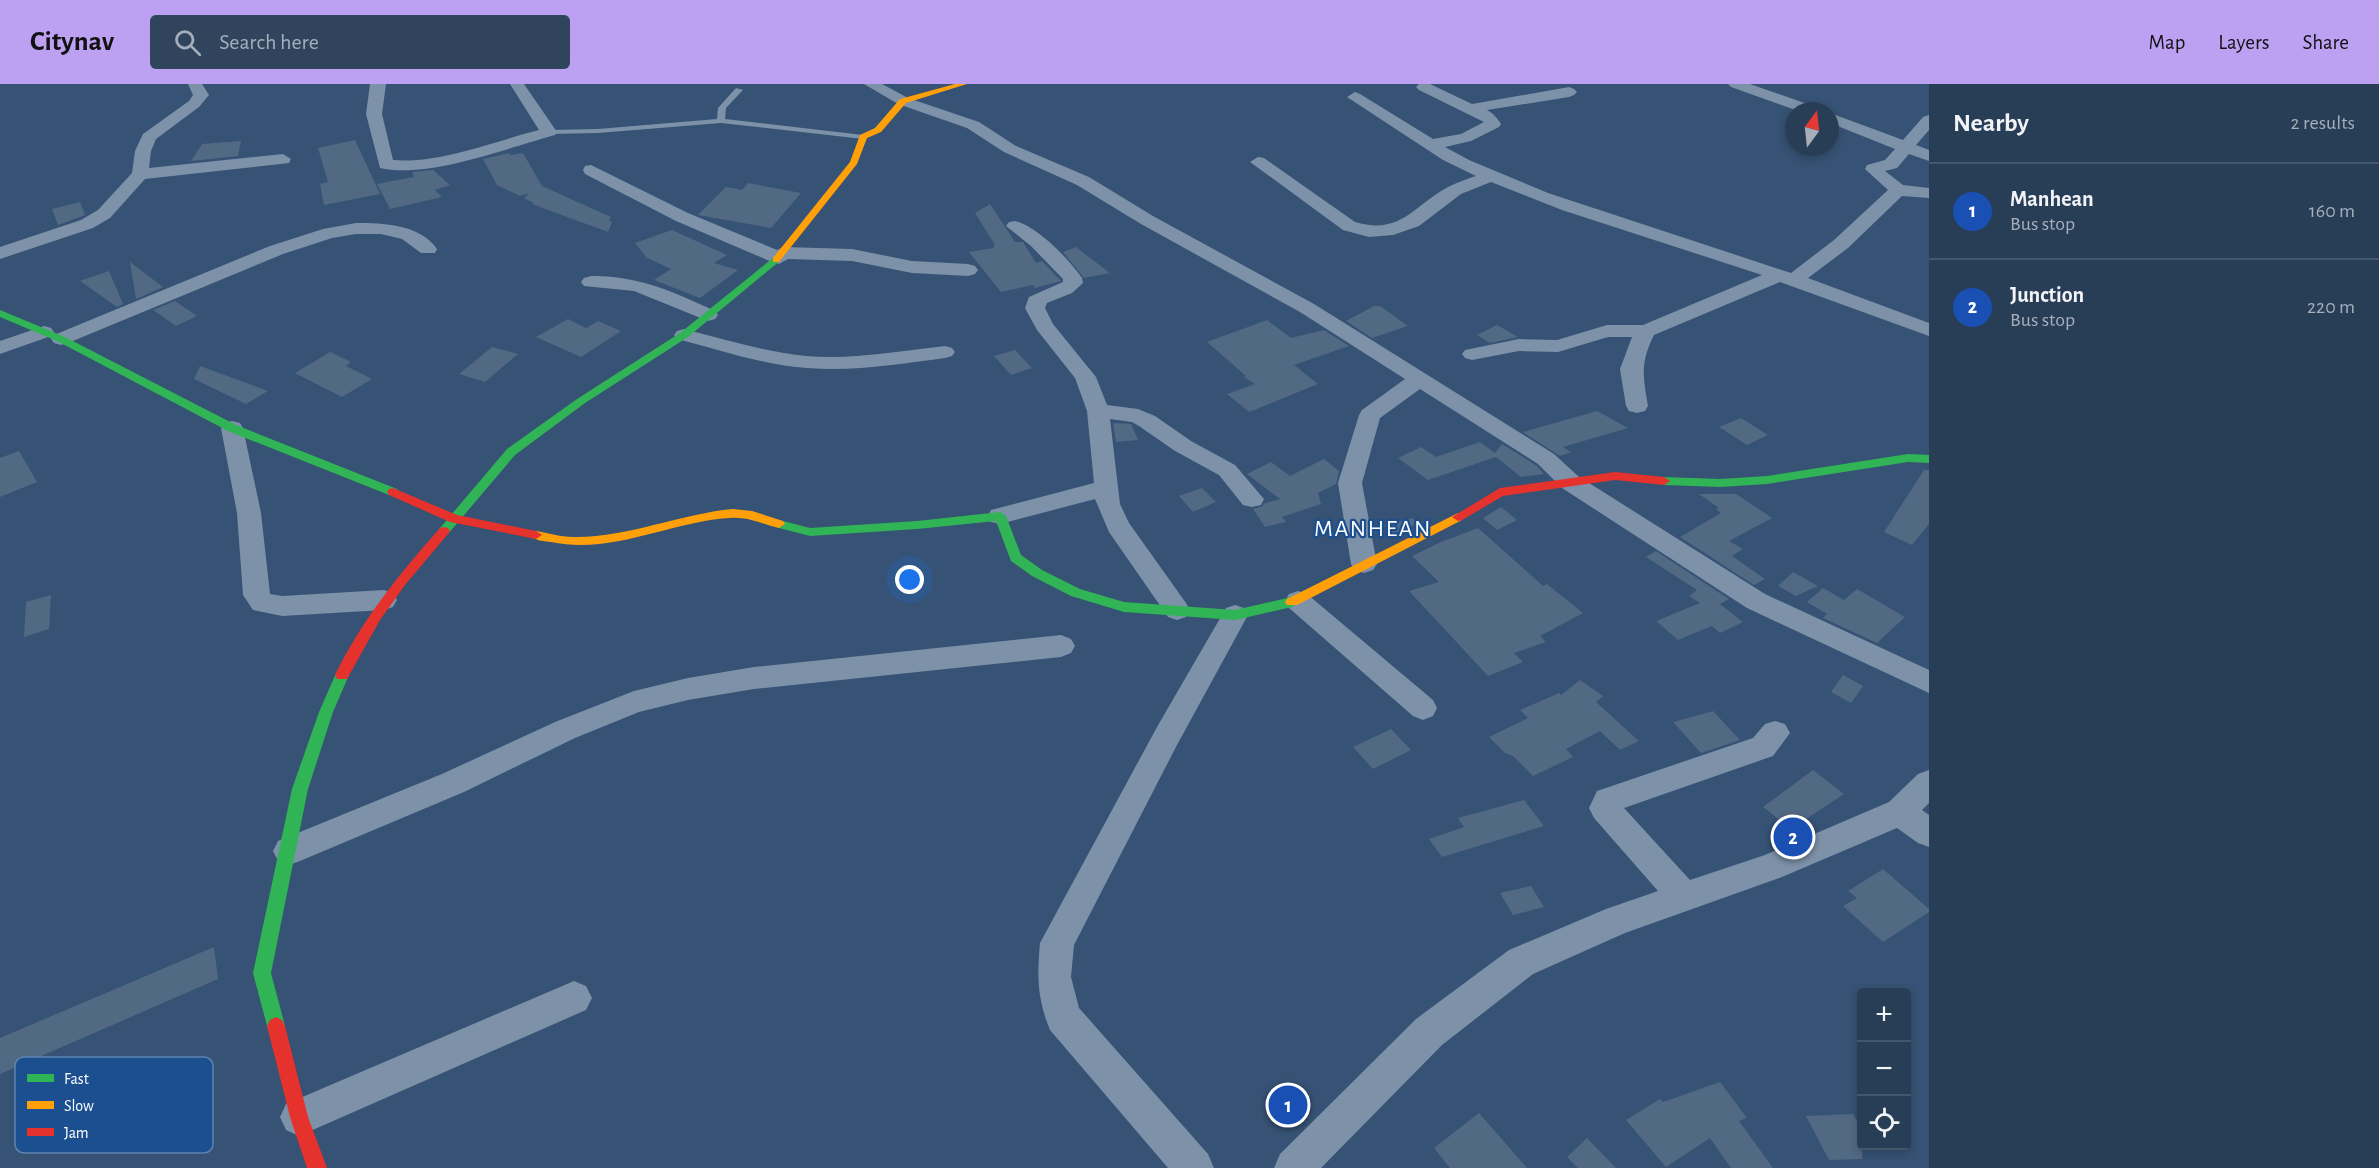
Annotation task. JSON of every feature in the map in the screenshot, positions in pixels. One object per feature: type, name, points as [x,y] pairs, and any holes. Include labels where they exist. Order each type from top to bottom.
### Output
[{"type":"street","points":[[0,253],[97,219],[140,174],[143,151],[149,137],[194,104],[201,95],[195,84]]},
{"type":"street","points":[[378,84],[374,96],[374,122],[386,164],[397,167],[426,163],[549,132],[517,84]]},
{"type":"street","points":[[871,84],[903,101],[973,125],[1010,148],[1083,182],[1146,220],[1307,308],[1546,459],[1570,482],[1756,601],[1929,682]]},
{"type":"street","points":[[317,1168],[300,1117],[262,973],[300,789],[326,712],[356,645],[384,600],[511,452],[581,401],[684,335],[781,256],[854,162],[863,137],[878,130],[903,101],[963,84]]},
{"type":"street","points":[[1736,84],[1787,102]]},
{"type":"street","points":[[1424,87],[1473,108],[1488,117],[1493,124],[1465,138],[1432,144]]},
{"type":"street","points":[[1473,108],[1569,92]]},
{"type":"street","points":[[1355,97],[1461,163],[1492,176],[1567,206],[1786,278],[1929,330]]},
{"type":"street","points":[[1929,120],[1892,164],[1873,169],[1898,190],[1929,193]]},
{"type":"street","points":[[1839,122],[1928,156]]},
{"type":"street","points":[[140,174],[283,159]]},
{"type":"street","points":[[1258,162],[1349,226],[1369,232],[1393,230],[1413,222],[1455,190],[1492,176]]},
{"type":"street","points":[[591,170],[682,217],[781,256],[852,255],[912,267],[968,270]]},
{"type":"street","points":[[1472,354],[1519,345],[1558,346],[1607,331],[1646,331],[1700,306],[1786,278],[1841,244],[1898,190]]},
{"type":"street","points":[[1015,226],[1038,242],[1072,278],[1073,283],[1070,288],[1042,297],[1036,301],[1035,308],[1044,326],[1085,376],[1098,411],[1108,504],[1118,526],[1177,610]]},
{"type":"street","points":[[0,348],[53,336],[287,246],[322,235],[362,230],[392,231],[407,235],[428,249]]},
{"type":"street","points":[[591,282],[612,280],[634,283],[708,315]]},
{"type":"street","points":[[0,313],[53,336],[232,428],[369,481],[454,519],[571,542],[615,538],[711,514],[752,515],[810,532],[917,525],[1000,516],[1107,488]]},
{"type":"street","points":[[1637,406],[1631,369],[1637,348],[1646,331]]},
{"type":"street","points":[[684,335],[768,357],[808,362],[844,362],[945,352]]},
{"type":"street","points":[[1364,564],[1350,483],[1370,415],[1419,379]]},
{"type":"street","points":[[1098,411],[1138,416],[1147,421],[1183,447],[1227,470],[1252,499]]},
{"type":"street","points":[[232,428],[249,513],[256,595],[262,603],[282,606],[384,600]]},
{"type":"street","points":[[1000,516],[1016,558],[1037,573],[1076,593],[1124,607],[1235,615],[1298,601],[1364,564],[1439,528],[1500,492],[1615,476],[1719,483],[1771,479],[1908,458],[1929,459]]},
{"type":"street","points":[[1298,601],[1422,708]]},
{"type":"street","points":[[1194,1168],[1063,1017],[1054,976],[1057,943],[1167,736],[1235,615]]},
{"type":"street","points":[[289,851],[453,783],[565,730],[634,702],[688,689],[754,678],[1061,646]]},
{"type":"street","points":[[1683,896],[1605,808],[1608,800],[1763,747],[1775,733]]},
{"type":"street","points":[[1294,1168],[1429,1032],[1521,962],[1618,920],[1771,867],[1900,812],[1929,783]]},
{"type":"street","points":[[1900,812],[1929,833]]},
{"type":"street","points":[[300,1117],[574,998]]},
{"type":"lane","points":[[721,121],[722,108],[739,90]]},
{"type":"lane","points":[[549,132],[721,121],[863,137]]},
{"type":"building","points":[[355,140],[380,194],[324,205],[320,184],[328,182],[318,148]]},
{"type":"building","points":[[241,141],[238,156],[191,161],[202,144]]},
{"type":"building","points":[[509,153],[511,155],[523,153],[542,186],[611,217],[609,221],[612,222],[608,232],[532,204],[534,203],[524,198],[529,193],[520,196],[497,185],[483,159]]},
{"type":"building","points":[[433,170],[450,185],[435,190],[442,197],[390,209],[377,184],[414,177],[412,172]]},
{"type":"building","points":[[748,183],[801,193],[771,228],[698,215],[726,187],[742,190]]},
{"type":"building","points":[[80,202],[85,215],[58,225],[52,209]]},
{"type":"building","points":[[990,204],[1015,242],[1023,242],[1036,263],[1042,261],[1061,281],[1035,288],[1033,285],[1001,292],[969,252],[994,248],[995,245],[975,213]]},
{"type":"building","points":[[672,230],[727,255],[714,263],[738,270],[700,298],[654,280],[671,269],[647,258],[635,243]]},
{"type":"building","points":[[1076,247],[1110,273],[1084,278],[1063,252]]},
{"type":"building","points":[[130,262],[163,287],[136,299]]},
{"type":"building","points":[[109,271],[123,304],[117,307],[80,281]]},
{"type":"building","points":[[175,301],[197,316],[176,326],[153,310]]},
{"type":"building","points":[[1374,306],[1380,306],[1408,326],[1372,338],[1346,321]]},
{"type":"building","points":[[568,319],[586,328],[598,321],[621,331],[581,357],[536,337]]},
{"type":"building","points":[[1267,320],[1291,338],[1324,330],[1349,346],[1294,365],[1318,384],[1249,412],[1227,394],[1255,384],[1244,377],[1246,376],[1207,342]]},
{"type":"building","points":[[1497,325],[1518,337],[1490,343],[1477,335]]},
{"type":"building","points":[[492,347],[518,354],[485,382],[459,374]]},
{"type":"building","points":[[1015,350],[1032,368],[1011,375],[994,356]]},
{"type":"building","points":[[330,352],[351,362],[346,366],[372,379],[342,397],[295,373]]},
{"type":"building","points":[[200,366],[268,391],[246,404],[194,379]]},
{"type":"building","points":[[1597,411],[1628,428],[1563,447],[1571,452],[1560,456],[1523,432]]},
{"type":"building","points":[[1741,418],[1768,435],[1747,445],[1719,427]]},
{"type":"building","points":[[1113,423],[1131,424],[1138,440],[1116,442]]},
{"type":"building","points":[[1480,442],[1495,453],[1502,444],[1537,466],[1544,474],[1521,477],[1496,457],[1428,480],[1398,458],[1421,447],[1436,457]]},
{"type":"building","points":[[19,451],[37,482],[0,497],[0,458]]},
{"type":"building","points":[[1324,459],[1339,471],[1336,484],[1318,493],[1321,504],[1282,517],[1286,522],[1265,527],[1253,509],[1280,499],[1247,474],[1271,462],[1290,476]]},
{"type":"building","points":[[1924,470],[1929,470],[1929,524],[1912,545],[1884,532]]},
{"type":"building","points":[[1202,488],[1216,502],[1193,512],[1179,496]]},
{"type":"building","points":[[1699,494],[1736,494],[1772,518],[1729,541],[1743,549],[1732,556],[1765,579],[1754,585],[1680,537],[1721,513],[1716,509],[1719,508]]},
{"type":"building","points":[[1501,507],[1517,520],[1497,530],[1483,518]]},
{"type":"building","points":[[1413,518],[1418,523],[1393,535],[1384,525]]},
{"type":"building","points":[[1478,528],[1543,586],[1547,584],[1583,613],[1540,636],[1546,642],[1514,653],[1523,662],[1488,676],[1409,591],[1439,582],[1412,556]]},
{"type":"building","points":[[1656,551],[1729,599],[1720,604],[1743,622],[1720,633],[1712,626],[1678,640],[1656,621],[1700,603],[1689,596],[1697,590],[1646,557]]},
{"type":"building","points":[[1793,572],[1818,586],[1796,596],[1778,586]]},
{"type":"building","points":[[1823,588],[1844,600],[1857,589],[1905,617],[1877,643],[1823,618],[1827,614],[1807,602]]},
{"type":"building","points":[[51,595],[49,629],[24,637],[26,602]]},
{"type":"building","points":[[1843,675],[1863,686],[1851,703],[1831,692]]},
{"type":"building","points":[[1580,680],[1603,696],[1596,702],[1639,741],[1620,750],[1600,731],[1566,749],[1573,757],[1533,776],[1489,737],[1528,718],[1520,710],[1559,693],[1561,695]]},
{"type":"building","points":[[1713,711],[1740,740],[1701,753],[1673,722]]},
{"type":"building","points":[[1391,729],[1411,750],[1373,769],[1353,747]]},
{"type":"building","points":[[1813,770],[1844,794],[1791,829],[1763,807]]},
{"type":"building","points":[[1524,800],[1544,826],[1442,857],[1429,839],[1464,827],[1458,818]]},
{"type":"building","points":[[1883,869],[1929,909],[1929,912],[1883,942],[1843,906],[1857,898],[1848,891]]},
{"type":"building","points":[[1531,886],[1544,907],[1513,915],[1500,893]]},
{"type":"building","points":[[214,947],[218,979],[39,1057],[15,1057],[15,1067],[0,1074],[0,1038]]},
{"type":"building","points":[[1720,1082],[1747,1118],[1739,1121],[1773,1168],[1731,1168],[1710,1138],[1666,1167],[1626,1120],[1660,1099],[1663,1102]]},
{"type":"building","points":[[1479,1113],[1527,1168],[1450,1168],[1434,1148]]},
{"type":"building","points":[[1853,1114],[1857,1121],[1857,1150],[1862,1150],[1862,1159],[1829,1160],[1806,1116]]},
{"type":"building","points":[[1587,1138],[1616,1168],[1578,1168],[1567,1157]]},
{"type":"traffic: fast","points":[[444,531],[511,452],[581,401],[684,335],[776,260]]},
{"type":"traffic: fast","points":[[0,313],[61,339],[232,428],[393,492]]},
{"type":"traffic: fast","points":[[1664,481],[1743,482],[1814,474],[1908,458],[1929,459]]},
{"type":"traffic: fast","points":[[779,524],[810,532],[917,525],[1000,516],[1016,558],[1037,573],[1076,593],[1124,607],[1235,615],[1292,602]]},
{"type":"traffic: fast","points":[[276,1026],[262,973],[300,789],[326,712],[342,675]]},
{"type":"traffic: slow","points":[[776,260],[854,162],[863,137],[878,130],[903,101],[963,84]]},
{"type":"traffic: slow","points":[[536,535],[571,542],[615,538],[711,515],[733,513],[752,515],[779,524]]},
{"type":"traffic: slow","points":[[1292,602],[1458,517]]},
{"type":"traffic: jam","points":[[1458,517],[1500,492],[1615,476],[1664,481]]},
{"type":"traffic: jam","points":[[393,492],[454,519],[536,535]]},
{"type":"traffic: jam","points":[[342,675],[375,616],[444,531]]},
{"type":"traffic: jam","points":[[276,1026],[299,1117],[317,1168]]},
{"type":"place","name":"Junction","points":[[1793,837]]},
{"type":"place","name":"Manhean","points":[[1288,1105]]},
{"type":"district","name":"MANHEAN","points":[[1373,529]]}]
